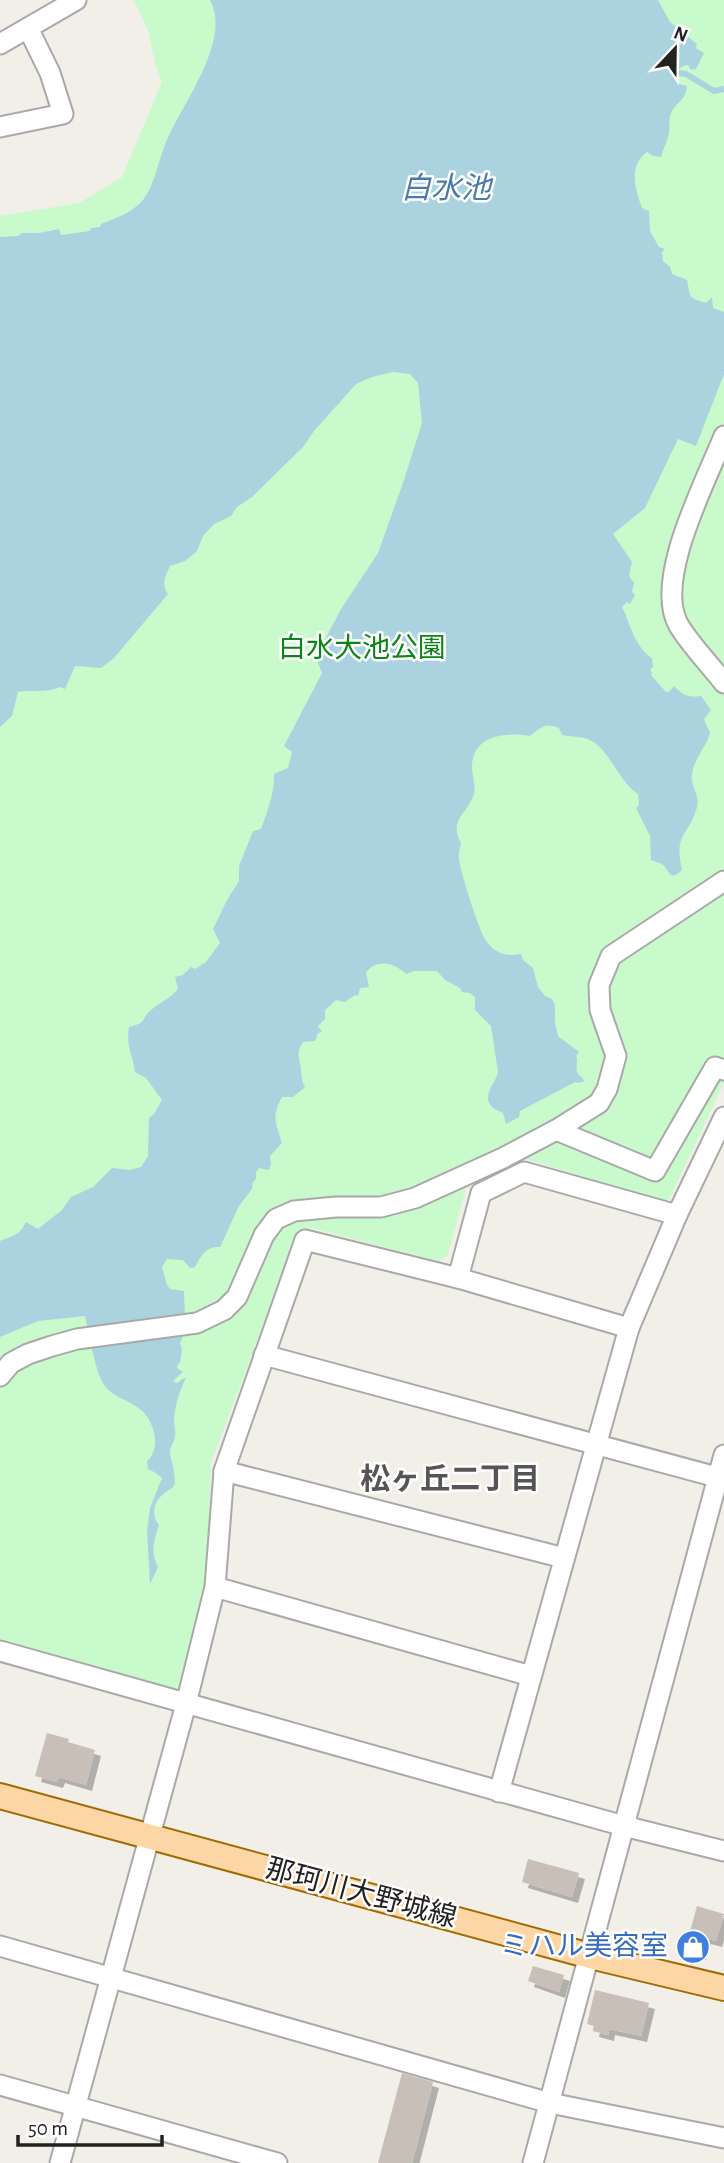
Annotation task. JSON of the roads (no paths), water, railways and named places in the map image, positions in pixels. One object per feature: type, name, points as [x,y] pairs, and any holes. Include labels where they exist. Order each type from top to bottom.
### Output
[{"type":"main road","name":"那珂川大野城線","points":[[0,1796],[590,1956],[724,1988]]},
{"type":"street","points":[[0,44],[76,0]]},
{"type":"street","points":[[0,127],[63,114],[50,73],[28,28]]},
{"type":"street","points":[[724,436],[680,546],[672,575],[672,603],[678,623],[724,683]]},
{"type":"street","points":[[0,1376],[11,1363],[28,1354],[77,1339],[197,1323],[225,1310],[237,1297],[264,1235],[276,1219],[294,1211],[382,1207],[415,1198],[503,1158],[599,1103],[607,1089],[616,1056],[600,1010],[599,985],[611,956],[724,881]]},
{"type":"street","points":[[556,1130],[655,1171],[715,1068],[724,1070]]},
{"type":"street","points":[[499,1791],[629,1328],[677,1215],[724,1117]]},
{"type":"street","points":[[458,1278],[481,1193],[524,1172],[677,1215]]},
{"type":"street","points":[[60,2163],[186,1704],[215,1587],[224,1471],[305,1240],[458,1278],[629,1328]]},
{"type":"street","points":[[264,1355],[721,1478]]},
{"type":"street","points":[[533,2163],[721,1478],[724,1455]]},
{"type":"street","points":[[224,1471],[564,1558]]},
{"type":"street","points":[[215,1587],[531,1676]]},
{"type":"street","points":[[0,1651],[624,1826],[724,1851]]},
{"type":"street","points":[[0,1946],[550,2104],[724,2138]]},
{"type":"street","points":[[0,2085],[277,2163]]},
{"type":"water","name":"白水池","points":[[210,0],[658,0],[670,22],[704,53],[696,69],[691,70],[688,65],[678,71],[676,78],[679,84],[687,86],[685,95],[671,114],[669,134],[661,157],[647,152],[641,158],[635,171],[635,185],[642,208],[649,211],[650,231],[659,247],[665,249],[662,252],[663,261],[670,267],[672,274],[687,280],[693,298],[706,303],[712,297],[713,308],[724,312],[724,374],[696,446],[678,439],[645,508],[613,534],[632,562],[629,576],[634,583],[632,592],[635,595],[630,604],[627,602],[622,607],[641,648],[652,658],[651,675],[666,692],[674,686],[686,695],[701,696],[711,710],[704,719],[710,733],[692,774],[698,803],[681,841],[682,870],[672,875],[662,864],[651,860],[650,836],[636,808],[639,805],[638,794],[625,782],[604,751],[590,740],[562,735],[559,728],[551,725],[544,726],[530,736],[492,738],[478,748],[473,756],[472,767],[474,794],[458,822],[460,866],[484,937],[498,952],[506,955],[521,954],[523,960],[533,968],[538,987],[555,1005],[558,1036],[579,1052],[576,1056],[577,1071],[585,1081],[575,1082],[520,1111],[519,1117],[506,1124],[503,1113],[492,1107],[488,1098],[498,1072],[491,1026],[475,1010],[475,997],[462,992],[437,971],[414,971],[406,974],[391,965],[375,965],[366,973],[369,987],[360,988],[358,996],[355,995],[345,1002],[336,1000],[325,1010],[325,1019],[318,1026],[322,1032],[318,1033],[315,1041],[303,1042],[299,1049],[305,1087],[293,1097],[282,1097],[277,1110],[276,1120],[282,1143],[270,1156],[269,1170],[259,1168],[256,1172],[252,1189],[239,1206],[220,1247],[208,1250],[195,1267],[190,1268],[183,1260],[167,1259],[162,1267],[170,1289],[184,1291],[185,1324],[177,1368],[183,1372],[173,1381],[177,1383],[186,1378],[176,1404],[175,1437],[170,1451],[175,1483],[162,1495],[155,1507],[159,1525],[153,1551],[158,1567],[150,1584],[147,1531],[150,1508],[162,1478],[148,1469],[147,1461],[152,1455],[155,1442],[149,1420],[140,1409],[111,1393],[104,1385],[95,1361],[85,1316],[38,1321],[0,1337],[0,1241],[19,1232],[26,1222],[38,1229],[62,1210],[71,1197],[93,1187],[112,1168],[130,1170],[141,1167],[148,1156],[149,1118],[162,1100],[146,1078],[135,1072],[129,1045],[129,1027],[142,1022],[151,1010],[178,989],[175,977],[206,962],[220,943],[213,929],[239,881],[239,866],[253,831],[261,829],[272,795],[274,774],[288,768],[292,752],[284,746],[322,673],[316,657],[341,609],[378,553],[422,423],[418,383],[410,374],[393,372],[356,384],[303,447],[252,497],[237,507],[231,516],[214,524],[203,536],[197,551],[185,561],[170,566],[164,584],[168,594],[114,658],[101,668],[75,666],[65,689],[60,687],[18,692],[12,716],[0,727],[0,237],[59,229],[61,235],[90,231],[91,228],[100,227],[101,224],[139,205],[151,187],[167,140],[210,52],[215,33],[215,16]]},
{"type":"waterway","points":[[672,72],[686,74],[714,91],[724,89]]},
{"type":"place","name":"ミハル美容室","points":[[693,1947]]},
{"type":"district","name":"松ヶ丘二丁目","points":[[450,1480]]},
{"type":"park label","name":"白水大池公園","points":[[362,649]]}]
